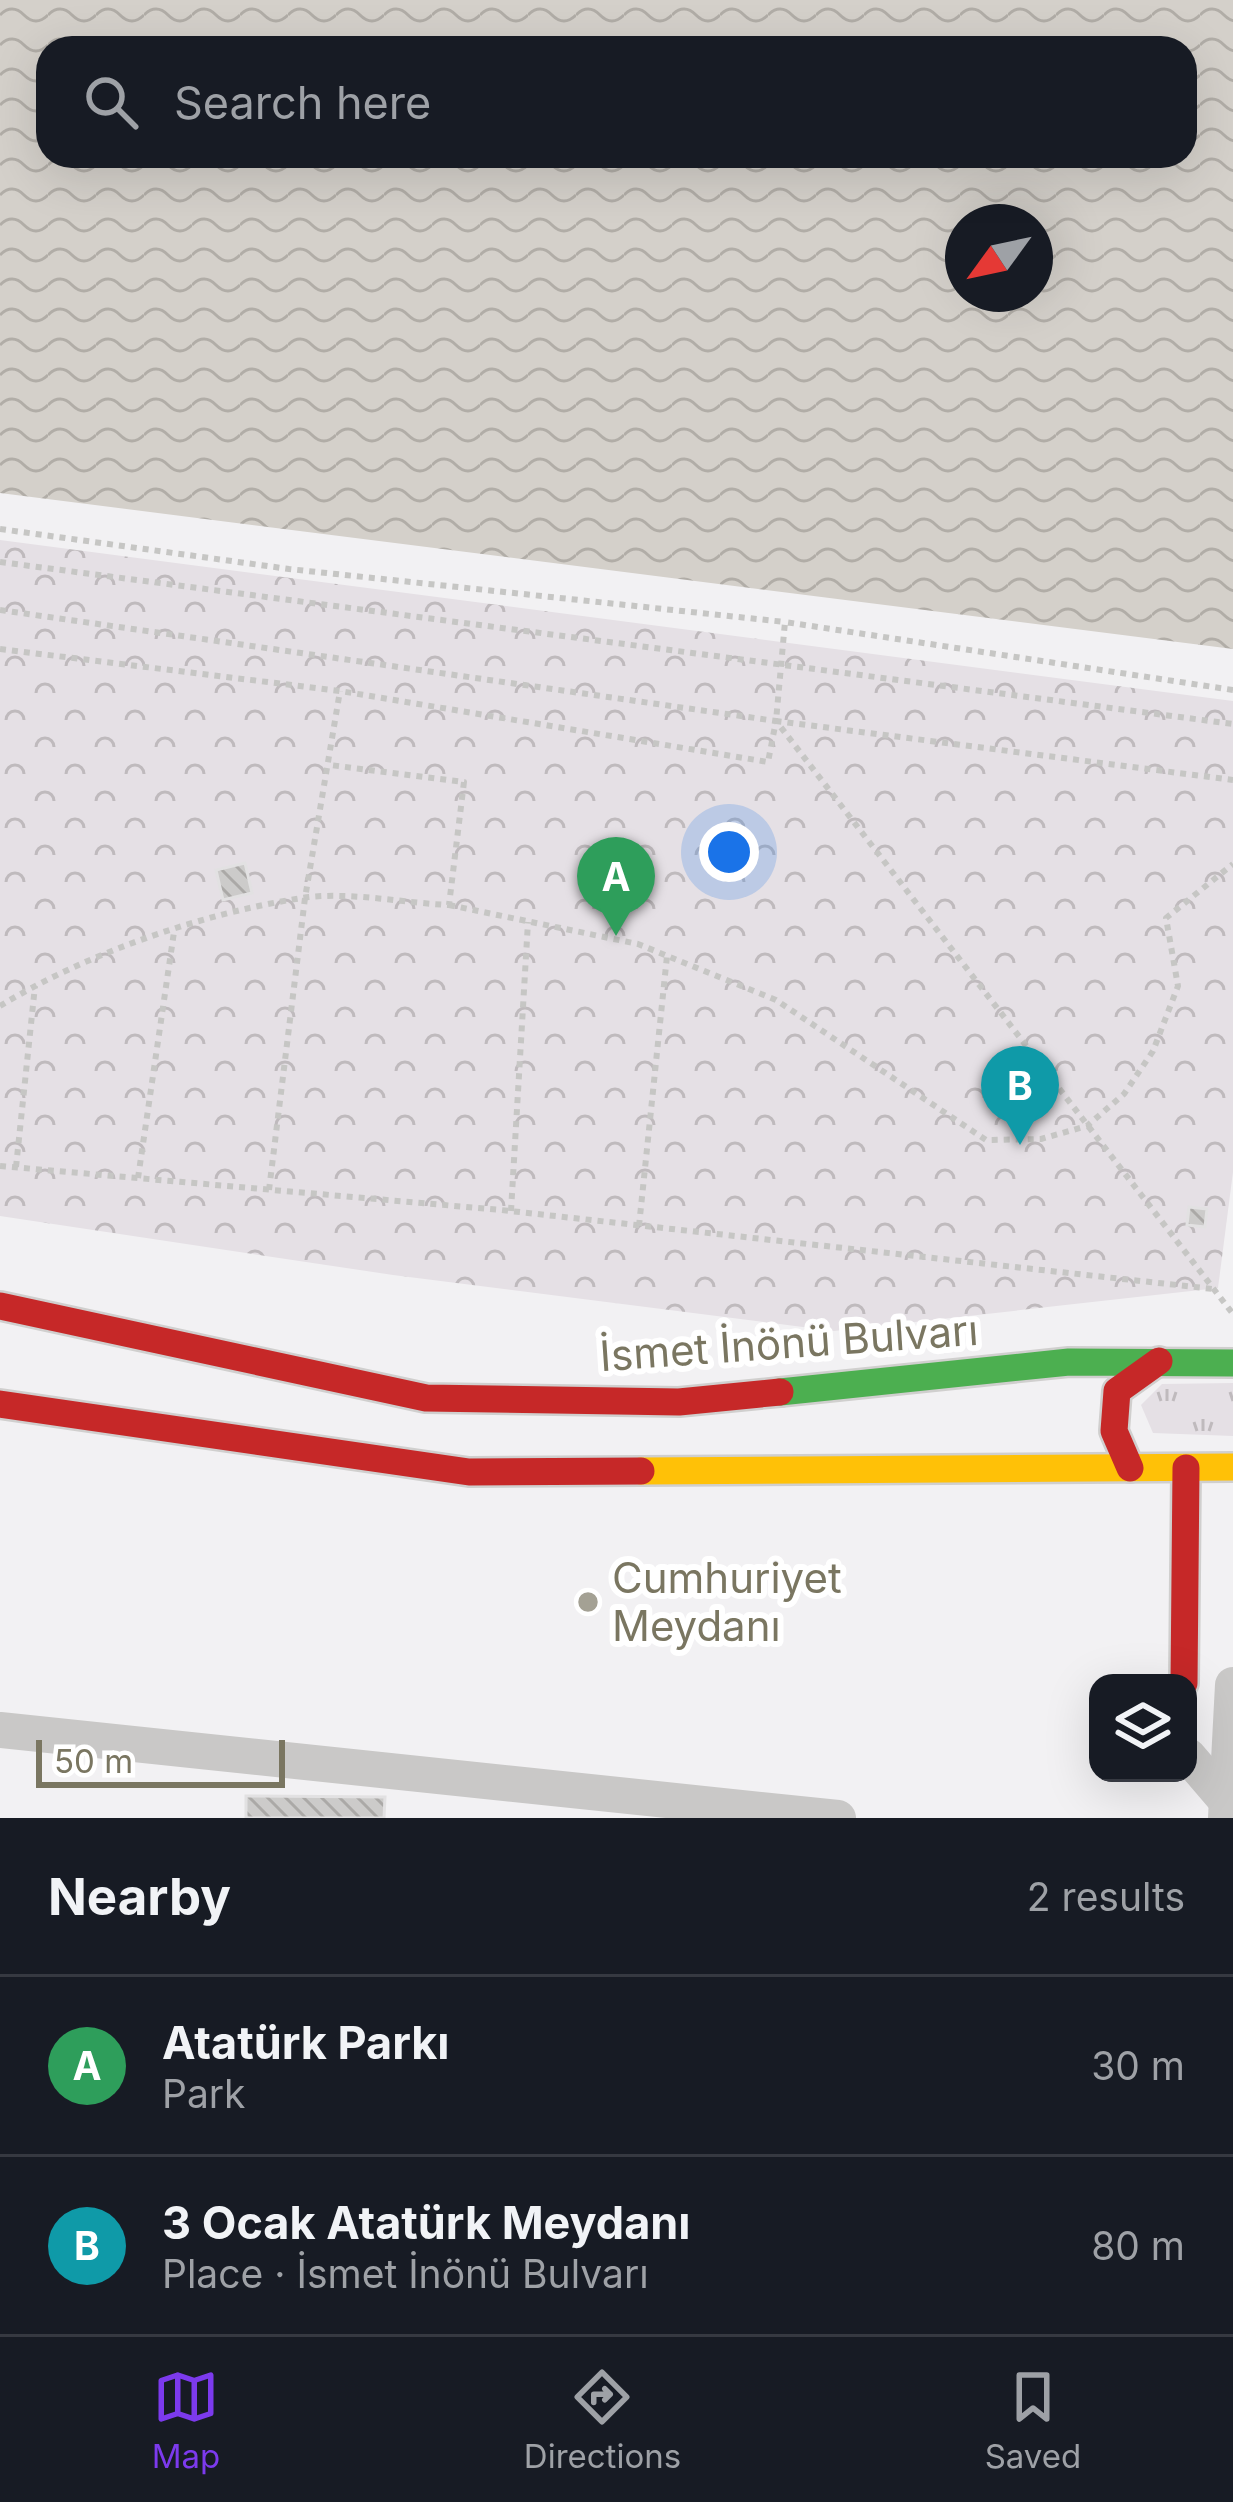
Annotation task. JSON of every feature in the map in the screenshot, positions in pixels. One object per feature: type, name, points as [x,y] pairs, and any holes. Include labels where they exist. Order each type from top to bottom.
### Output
[{"type":"main road","name":"İsmet İnönü Bulvarı","points":[[0,1306],[426,1398],[679,1402],[1069,1362],[1233,1363]]},
{"type":"main road","points":[[1130,1468],[1114,1431],[1117,1391],[1160,1361]]},
{"type":"main road","points":[[0,1404],[469,1472],[1233,1467]]},
{"type":"main road","points":[[1184,1674],[1186,1468]]},
{"type":"street","points":[[1230,1810],[1233,1685]]},
{"type":"street","points":[[0,1730],[838,1818]]},
{"type":"street","points":[[1197,1768],[1230,1810]]},
{"type":"path","points":[[0,529],[289,569],[785,622],[1233,690]]},
{"type":"path","points":[[0,562],[1233,724]]},
{"type":"path","points":[[0,610],[776,721],[1233,780]]},
{"type":"path","points":[[0,649],[340,691],[768,762],[785,622]]},
{"type":"path","points":[[269,1190],[305,898],[340,691]]},
{"type":"path","points":[[776,721],[1233,1315]]},
{"type":"path","points":[[329,765],[464,782],[449,905]]},
{"type":"path","points":[[0,1006],[35,985],[174,931],[305,898],[449,905],[638,944],[776,1000],[986,1140],[1041,1139],[1087,1126],[1124,1094],[1153,1051],[1178,986],[1166,918],[1233,864]]},
{"type":"path","points":[[511,1211],[529,921]]},
{"type":"path","points":[[138,1178],[174,931]]},
{"type":"path","points":[[639,1226],[667,956]]},
{"type":"path","points":[[16,1167],[35,985]]},
{"type":"path","points":[[0,1166],[511,1211],[1213,1289]]},
{"type":"green space","points":[[0,540],[1233,701],[1233,1172],[1218,1288],[834,1331],[393,1275],[0,1216]]},
{"type":"green space","points":[[1233,1383],[1233,1436],[1153,1433],[1141,1405],[1162,1384]]},
{"type":"water","points":[[0,0],[1233,0],[1233,649],[0,493]]},
{"type":"building","points":[[245,863],[252,893],[223,900],[216,870]]},
{"type":"building","points":[[1189,1207],[1207,1209],[1205,1227],[1187,1225]]},
{"type":"building","points":[[246,1796],[385,1797],[384,1818],[246,1818]]},
{"type":"traffic: fast","points":[[780,1392],[1069,1362],[1233,1363]]},
{"type":"traffic: slow","points":[[641,1471],[1233,1467]]},
{"type":"traffic: jam","points":[[0,1306],[426,1398],[679,1402],[780,1392]]},
{"type":"traffic: jam","points":[[1130,1468],[1114,1431],[1117,1391],[1159,1361]]},
{"type":"traffic: jam","points":[[0,1404],[469,1472],[641,1471]]},
{"type":"traffic: jam","points":[[1184,1674],[1186,1468]]},
{"type":"place","name":"Atatürk Parkı","points":[[616,936]]},
{"type":"place","name":"3 Ocak Atatürk Meydanı","points":[[1020,1145]]},
{"type":"place","name":"Cumhuriyet Meydanı","points":[[588,1602]]}]
